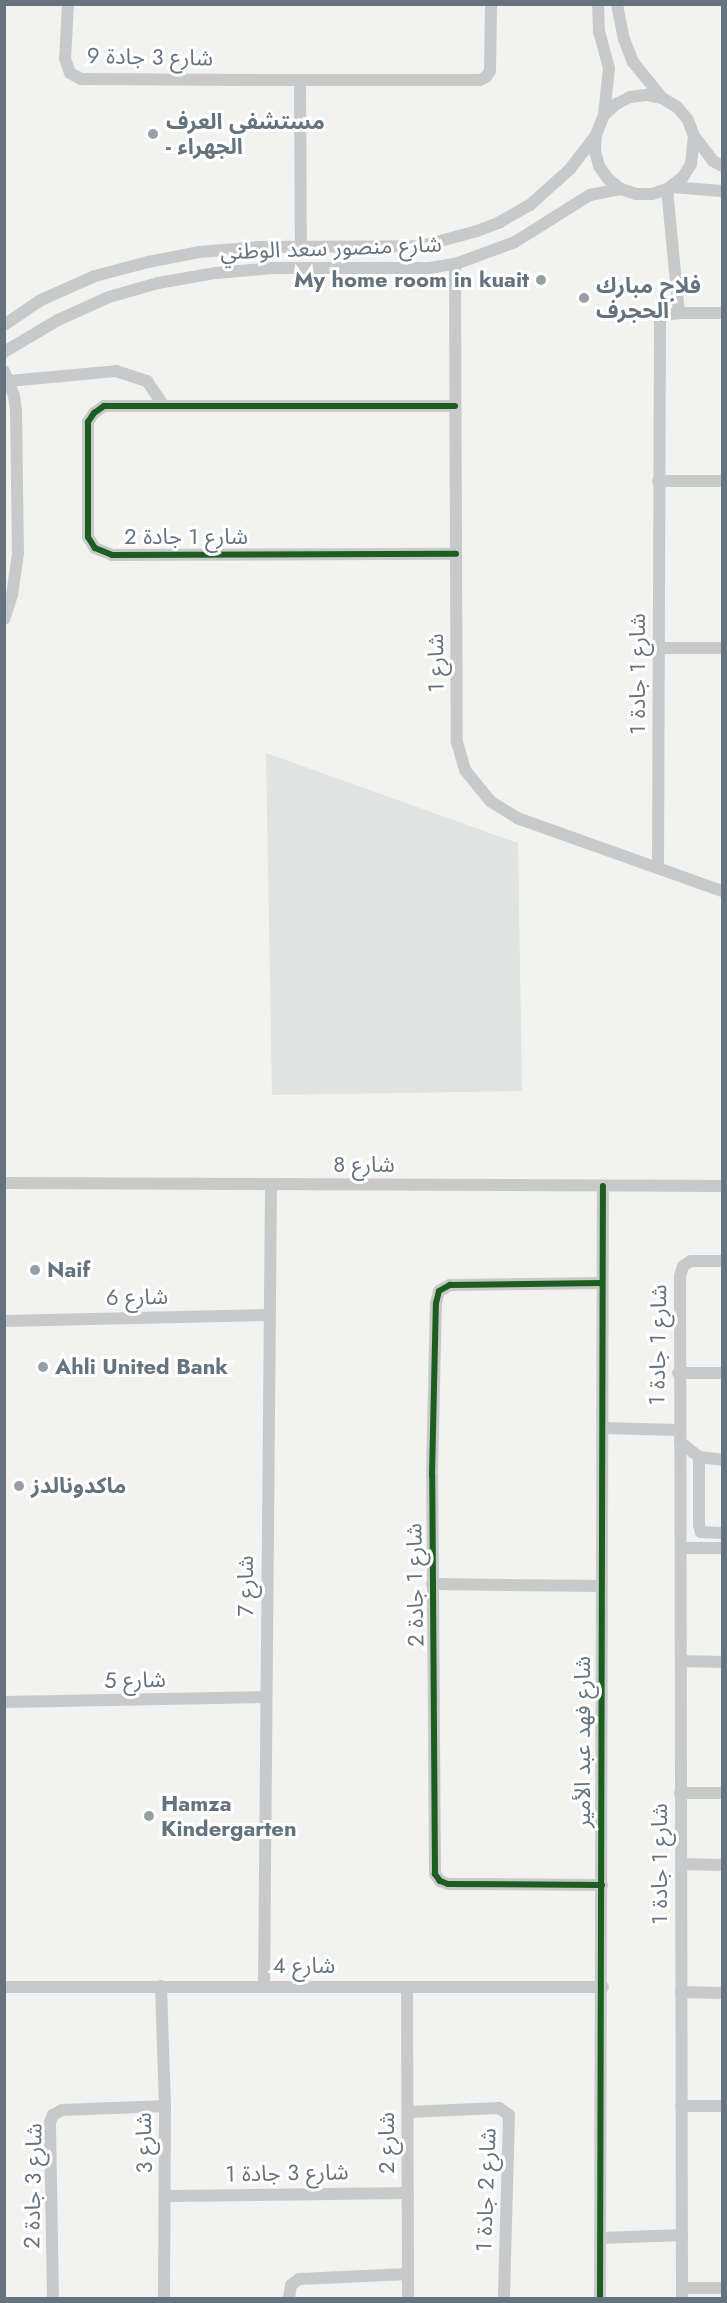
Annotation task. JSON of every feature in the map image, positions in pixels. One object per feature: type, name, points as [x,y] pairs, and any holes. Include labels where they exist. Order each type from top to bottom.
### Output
[{"type":"street","name":"شارع 3 جادة 9","points":[[68,4],[65,59],[70,73],[81,79],[300,80],[480,80],[490,71],[492,4]]},
{"type":"street","points":[[598,4],[599,31],[609,68],[604,116],[596,135],[595,151],[599,166],[608,179],[621,189],[636,194],[652,194],[670,188],[723,191]]},
{"type":"street","points":[[617,4],[624,39],[633,62],[662,98],[677,107],[688,120],[694,136],[713,161],[723,166]]},
{"type":"street","points":[[300,80],[302,246]]},
{"type":"street","points":[[604,116],[616,104],[630,97],[646,95],[662,98]]},
{"type":"street","name":"شارع منصور سعد الوطني","points":[[4,325],[41,300],[94,276],[148,262],[200,252],[302,246],[422,246],[477,231],[500,222],[530,205],[570,169],[596,135]]},
{"type":"street","points":[[670,188],[683,177],[691,164],[694,136]]},
{"type":"street","points":[[670,188],[679,313],[723,313]]},
{"type":"street","name":"شارع منصور سعد الوطني","points":[[4,352],[58,320],[99,302],[158,283],[216,273],[273,268],[429,268],[455,264],[491,253],[515,242],[590,195],[621,189]]},
{"type":"street","name":"شارع 1","points":[[455,264],[456,554],[460,758],[473,783],[490,801],[518,818],[723,891]]},
{"type":"street","name":"شارع 1 جادة 1","points":[[658,868],[660,316],[679,313]]},
{"type":"street","points":[[4,619],[12,595],[18,553],[16,411],[7,376],[116,371],[147,381],[164,406]]},
{"type":"street","name":"شارع 1 جادة 2","points":[[455,406],[110,405],[99,409],[88,422],[88,537],[101,552],[112,555],[456,554]]},
{"type":"street","points":[[658,481],[723,481]]},
{"type":"street","points":[[659,648],[723,648]]},
{"type":"street","name":"شارع 8","points":[[4,1183],[723,1185]]},
{"type":"street","name":"شارع 7","points":[[264,1987],[271,1185]]},
{"type":"street","name":"شارع فهد عبد الأمير","points":[[600,2298],[603,1987],[601,1586],[603,1186]]},
{"type":"street","name":"شارع 1 جادة 1","points":[[682,2293],[680,1793],[682,1661],[678,1372],[681,1271],[691,1261],[723,1261]]},
{"type":"street","name":"شارع 1 جادة 2","points":[[602,1283],[450,1285],[439,1291],[436,1314],[432,1584],[437,1878],[448,1884],[602,1886]]},
{"type":"street","name":"شارع 6","points":[[4,1322],[270,1315]]},
{"type":"street","points":[[678,1372],[723,1373]]},
{"type":"street","name":"شارع 1 جادة 1","points":[[603,1428],[679,1436]]},
{"type":"street","points":[[679,1436],[699,1457],[723,1460]]},
{"type":"street","points":[[699,1457],[699,1525],[701,1532],[723,1533]]},
{"type":"street","points":[[681,1548],[723,1548]]},
{"type":"street","name":"شارع 1 جادة 2","points":[[432,1584],[601,1586]]},
{"type":"street","points":[[682,1661],[723,1662]]},
{"type":"street","name":"شارع 5","points":[[4,1702],[266,1697]]},
{"type":"street","points":[[680,1793],[723,1793]]},
{"type":"street","points":[[681,1864],[723,1865]]},
{"type":"street","name":"شارع 3","points":[[161,1986],[166,2196],[164,2298]]},
{"type":"street","name":"شارع 4","points":[[4,1987],[603,1987]]},
{"type":"street","name":"شارع 2","points":[[407,1987],[408,2298]]},
{"type":"street","points":[[681,1992],[723,1993]]},
{"type":"street","name":"شارع 3 جادة 2","points":[[53,2298],[50,2122],[53,2115],[62,2110],[165,2106]]},
{"type":"street","points":[[681,2106],[723,2106]]},
{"type":"street","name":"شارع 2 جادة 1","points":[[408,2112],[499,2108],[509,2115],[504,2298]]},
{"type":"street","name":"شارع 3 جادة 1","points":[[166,2196],[408,2193]]},
{"type":"street","points":[[602,2238],[682,2235]]},
{"type":"street","points":[[289,2298],[291,2285],[299,2279],[408,2274]]},
{"type":"street","points":[[682,2293],[723,2288]]},
{"type":"shaded area","points":[[266,753],[518,843],[522,1091],[272,1095]]},
{"type":"cycle path","points":[[455,406],[104,406],[94,413],[88,422],[88,537],[95,548],[112,555],[456,554]]},
{"type":"cycle path","points":[[600,2298],[603,1186]]},
{"type":"cycle path","points":[[602,1283],[450,1285],[439,1291],[436,1303],[432,1475],[435,1874],[440,1881],[448,1884],[602,1885]]},
{"type":"place","name":"مستشفى العرف - الجهراء","points":[[153,134]]},
{"type":"place","name":"My home room in kuait","points":[[541,280]]},
{"type":"place","name":"فلاح مبارك الحجرف","points":[[584,298]]},
{"type":"place","name":"Naif","points":[[35,1270]]},
{"type":"place","name":"Ahli United Bank","points":[[43,1367]]},
{"type":"place","name":"ماكدونالدز","points":[[19,1486]]},
{"type":"place","name":"Hamza Kindergarten","points":[[149,1816]]}]
